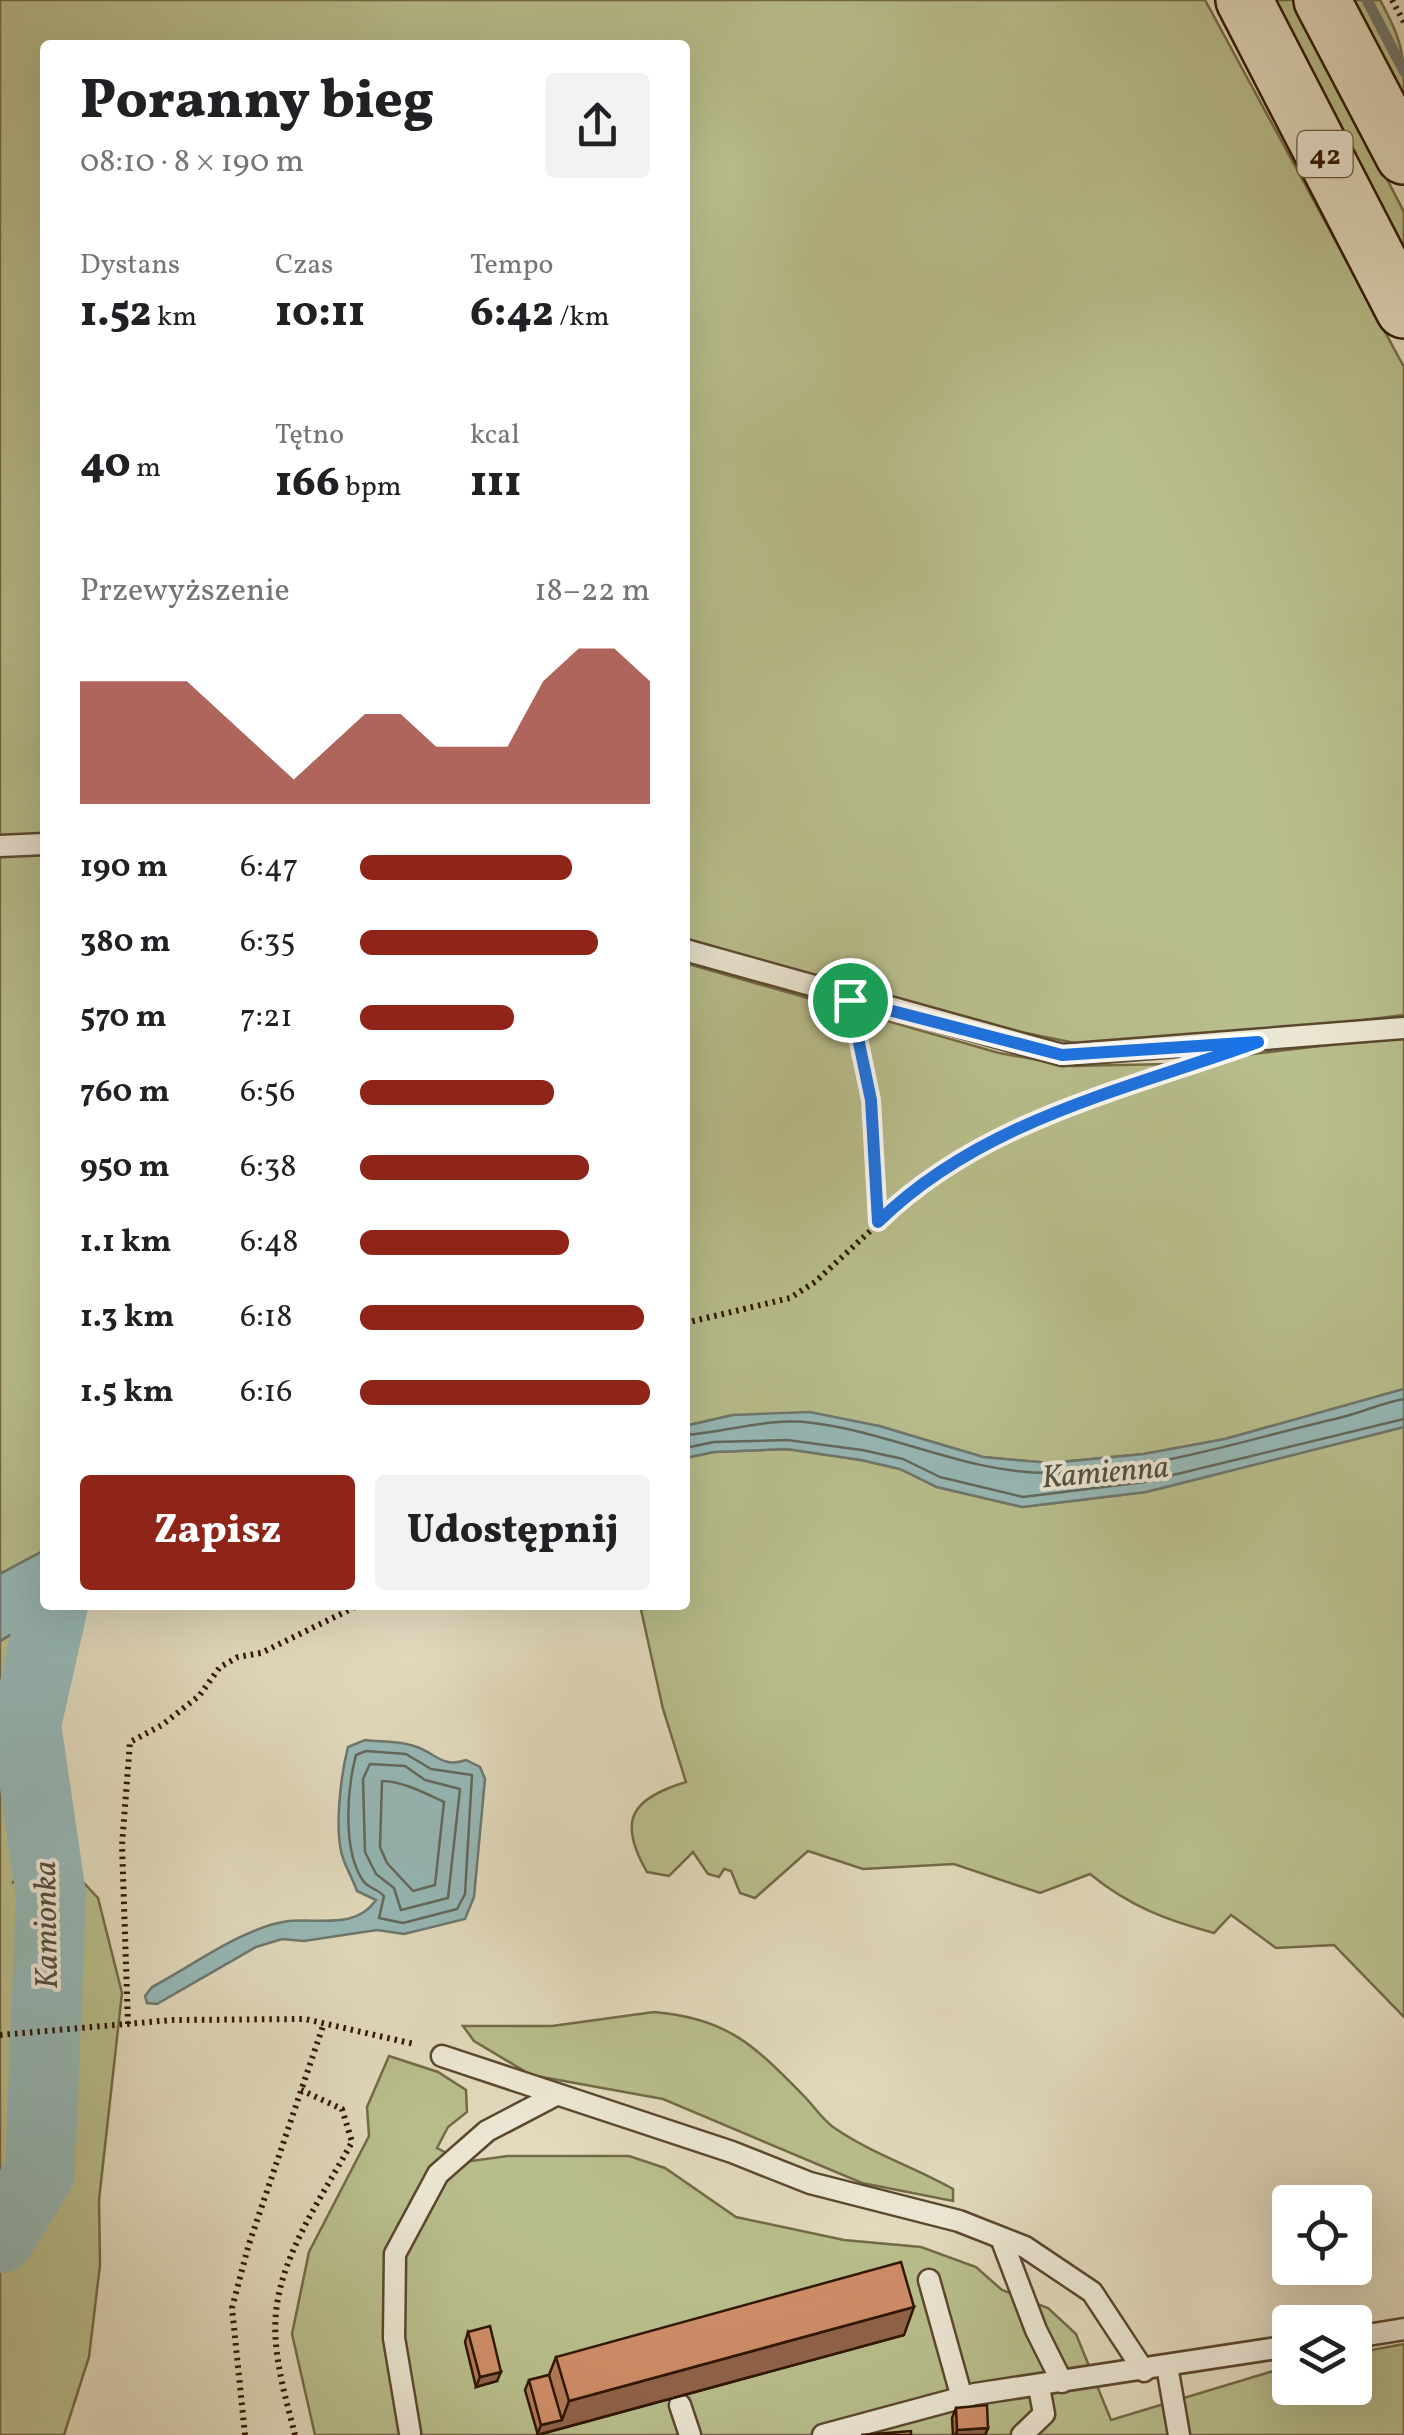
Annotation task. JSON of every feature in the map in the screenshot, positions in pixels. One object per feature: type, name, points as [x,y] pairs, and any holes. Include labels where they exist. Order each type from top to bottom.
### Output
[{"type":"main road","name":"42","points":[[1244,0],[1404,310]]},
{"type":"main road","name":"42","points":[[1322,0],[1404,156]]},
{"type":"lane","points":[[0,846],[40,844]]},
{"type":"lane","points":[[690,952],[850,1000],[1062,1055],[1404,1028]]},
{"type":"lane","points":[[442,2056],[732,2152],[810,2183],[959,2221],[1025,2247],[1092,2292],[1144,2371]]},
{"type":"lane","points":[[410,2433],[394,2338],[395,2254],[438,2174],[486,2132],[556,2095]]},
{"type":"lane","points":[[1001,2238],[1036,2330],[1062,2382]]},
{"type":"lane","points":[[929,2280],[962,2398]]},
{"type":"lane","points":[[1372,2334],[1404,2328]]},
{"type":"lane","points":[[823,2435],[962,2398],[1272,2349]]},
{"type":"lane","points":[[1167,2366],[1178,2435]]},
{"type":"lane","points":[[1022,2435],[1044,2414],[1039,2387]]},
{"type":"lane","points":[[680,2405],[690,2435]]},
{"type":"path","points":[[1392,0],[1404,22]]},
{"type":"path","points":[[850,1000],[871,1100],[878,1222]]},
{"type":"path","points":[[690,1322],[790,1298],[816,1282],[910,1190],[965,1153],[1056,1111],[1155,1077]]},
{"type":"path","points":[[128,2024],[122,1845],[130,1742],[162,1725],[199,1696],[220,1667],[238,1657],[261,1653],[349,1610]]},
{"type":"path","points":[[0,2035],[172,2020],[324,2023],[414,2044]]},
{"type":"path","points":[[244,2435],[232,2308],[248,2247],[324,2023]]},
{"type":"path","points":[[294,2435],[278,2362],[276,2311],[294,2250],[352,2142],[342,2109],[301,2090]]},
{"type":"green space","points":[[0,0],[1205,0],[1404,367],[1404,1015],[1175,1043],[1075,1043],[971,1022],[690,939],[690,40],[40,40],[40,833],[0,836]]},
{"type":"green space","points":[[1274,0],[1294,0],[1404,212],[1404,252]]},
{"type":"green space","points":[[1351,0],[1380,0],[1401,48],[1404,100]]},
{"type":"green space","points":[[40,850],[40,1553],[0,1574],[0,852]]},
{"type":"green space","points":[[690,964],[999,1053],[1072,1066],[1170,1064],[1404,1036],[1404,1389],[1225,1439],[1144,1454],[1050,1463],[983,1457],[879,1426],[733,1415],[690,1425]]},
{"type":"green space","points":[[1404,1427],[1404,2017],[1334,1945],[1276,1948],[1231,1915],[1214,1933],[1196,1928],[1134,1903],[1090,1874],[1040,1893],[954,1864],[863,1869],[808,1851],[755,1898],[740,1893],[731,1871],[724,1869],[719,1877],[708,1874],[693,1852],[669,1876],[647,1872],[633,1838],[635,1814],[652,1796],[686,1782],[663,1709],[641,1610],[690,1610],[690,1457],[787,1449],[861,1460],[900,1469],[937,1487],[1022,1507],[1146,1492]]},
{"type":"green space","points":[[32,1623],[30,1696],[21,1730],[20,1812],[22,1837],[34,1865],[12,1883],[68,1866],[98,1898],[122,1993],[99,2200],[100,2265],[89,2357],[64,2435],[0,2435],[0,1641]]},
{"type":"green space","points":[[654,2012],[701,2020],[738,2037],[770,2062],[831,2126],[953,2189],[953,2201],[862,2183],[663,2099],[531,2075],[474,2041],[463,2026],[552,2026]]},
{"type":"green space","points":[[389,2056],[438,2072],[466,2090],[467,2112],[448,2127],[437,2148],[464,2162],[508,2156],[629,2156],[665,2168],[736,2217],[844,2240],[921,2247],[976,2267],[1002,2290],[1048,2308],[1076,2334],[1111,2420],[1272,2371],[1272,2405],[1372,2405],[1372,2350],[1404,2344],[1404,2435],[315,2435],[292,2334],[309,2252],[369,2136],[367,2107]]},
{"type":"water","name":"Kamienna","points":[[1404,1389],[1404,1427],[1146,1492],[1022,1507],[937,1487],[900,1469],[861,1460],[787,1449],[690,1457],[690,1425],[733,1415],[810,1412],[879,1426],[983,1457],[1050,1463],[1144,1454],[1225,1439]]},
{"type":"water","points":[[40,1553],[40,1610],[53,1610],[0,1641],[0,1574]]},
{"type":"water","points":[[365,1740],[408,1744],[445,1761],[466,1760],[480,1767],[485,1779],[474,1897],[465,1919],[404,1934],[377,1930],[304,1941],[282,1939],[256,1947],[157,2004],[147,2003],[145,1996],[152,1987],[251,1932],[283,1922],[333,1921],[357,1916],[376,1900],[357,1891],[344,1861],[339,1836],[348,1747]]},
{"type":"building","points":[[901,2262],[914,2307],[569,2401],[556,2357]]},
{"type":"building","points":[[490,2326],[501,2372],[480,2377],[468,2332]]},
{"type":"building","points":[[549,2375],[562,2420],[541,2425],[529,2380]]},
{"type":"building","points":[[987,2405],[988,2428],[957,2430],[956,2408]]},
{"type":"building","points":[[911,2431],[911,2435],[861,2435]]},
{"type":"waterway","points":[[1367,0],[1404,71]]},
{"type":"waterway","name":"Kamionka","points":[[0,2238],[40,2172],[51,1895],[26,1725],[52,1610]]},
{"type":"route","points":[[850,1000],[1062,1055],[1258,1042],[1098,1095],[1004,1134],[936,1170],[878,1222],[871,1100],[860,1033],[850,1000]]}]
